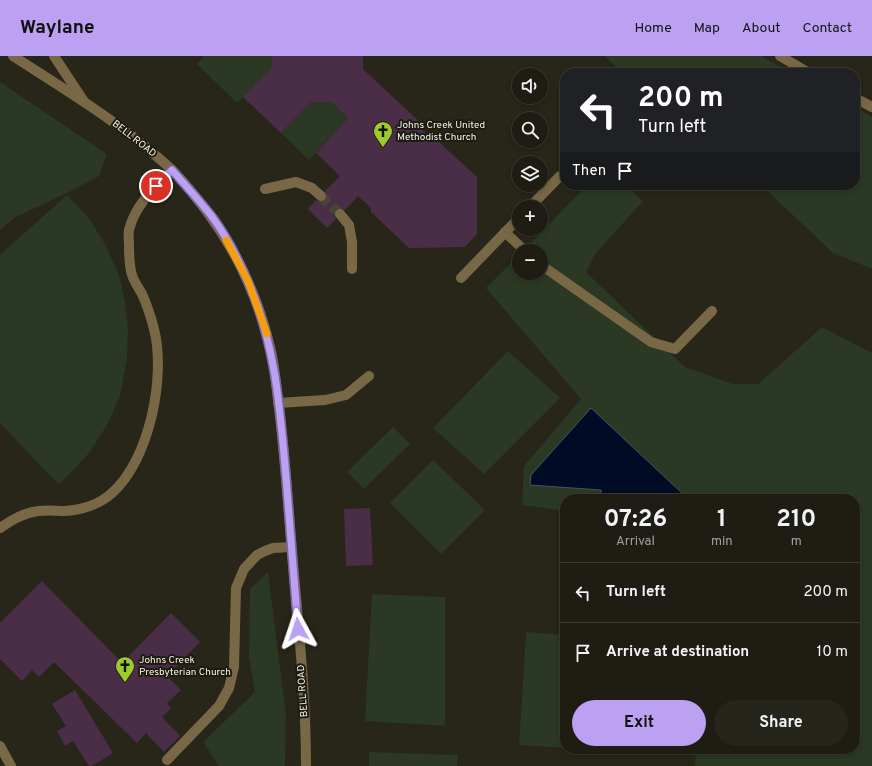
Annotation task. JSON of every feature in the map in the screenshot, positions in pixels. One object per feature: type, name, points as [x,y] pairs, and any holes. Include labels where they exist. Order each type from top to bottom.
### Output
[{"type":"street","name":"BELL ROAD","points":[[13,56],[124,130],[172,170],[214,220],[248,281],[260,311],[274,365],[305,720],[306,766]]},
{"type":"street","points":[[54,56],[86,105]]},
{"type":"street","points":[[780,56],[800,68]]},
{"type":"street","points":[[860,101],[872,107]]},
{"type":"street","points":[[0,528],[16,517],[27,513],[38,511],[73,510],[88,506],[101,500],[118,487],[129,471],[139,452],[147,433],[153,410],[158,382],[157,355],[154,329],[142,296],[133,277],[129,261],[128,238],[129,230],[137,211],[148,194],[172,170]]},
{"type":"street","points":[[537,200],[560,176]]},
{"type":"street","points":[[265,189],[296,182],[312,188],[321,196]]},
{"type":"street","points":[[340,214],[349,225],[352,242],[352,269]]},
{"type":"street","points":[[461,278],[512,225]]},
{"type":"street","points":[[505,232],[518,244]]},
{"type":"street","points":[[548,270],[651,342],[663,346],[676,349],[712,311]]},
{"type":"street","points":[[278,403],[324,400],[346,395],[369,376]]},
{"type":"street","points":[[167,760],[219,706],[229,688],[234,667],[236,588],[244,569],[257,555],[264,551],[273,548],[291,547]]},
{"type":"street","points":[[0,746],[11,766]]},
{"type":"green space","points":[[204,56],[272,56],[272,67],[237,103],[197,64]]},
{"type":"green space","points":[[605,56],[761,56],[783,68],[617,68]]},
{"type":"green space","points":[[0,82],[107,154],[99,176],[14,218],[0,230]]},
{"type":"green space","points":[[311,102],[332,102],[348,118],[309,160],[281,133]]},
{"type":"green space","points":[[860,110],[872,117],[872,269],[833,253],[766,190],[860,190]]},
{"type":"green space","points":[[582,190],[631,190],[643,201],[596,253],[586,272],[685,367],[733,384],[758,384],[822,327],[872,353],[872,766],[695,766],[696,754],[860,754],[860,494],[560,494],[560,510],[522,505],[524,466],[581,399],[486,288],[512,262],[512,280],[548,280],[548,244],[530,244],[538,236],[548,236],[548,225]]},
{"type":"green space","points":[[67,195],[88,217],[105,244],[119,275],[125,302],[128,329],[127,359],[120,396],[107,425],[89,453],[59,485],[0,423],[0,255]]},
{"type":"green space","points":[[508,351],[560,398],[484,474],[433,428]]},
{"type":"green space","points":[[393,427],[410,444],[364,489],[347,472]]},
{"type":"green space","points":[[433,460],[485,510],[441,554],[390,503]]},
{"type":"green space","points":[[268,572],[286,716],[285,766],[219,766],[203,742],[255,692],[249,657],[250,589]]},
{"type":"green space","points":[[372,594],[445,597],[445,726],[365,721]]},
{"type":"green space","points":[[526,632],[560,635],[560,748],[519,745]]},
{"type":"green space","points":[[369,752],[458,755],[457,766],[369,766]]},
{"type":"water","points":[[591,408],[683,494],[601,494],[601,490],[530,485],[531,475]]},
{"type":"building","name":"Johns Creek United Methodist Church","points":[[272,56],[363,56],[363,69],[422,124],[419,127],[435,142],[439,142],[477,177],[477,234],[465,247],[409,248],[371,212],[371,208],[358,196],[345,210],[339,208],[336,209],[334,215],[336,219],[327,228],[308,209],[316,200],[320,202],[326,201],[327,197],[325,191],[340,176],[316,153],[348,118],[332,102],[311,102],[281,133],[243,97],[272,67]]},
{"type":"building","points":[[370,508],[373,565],[346,566],[344,509]]},
{"type":"building","points":[[42,581],[122,663],[171,613],[200,642],[167,676],[181,690],[167,703],[171,708],[162,717],[180,736],[164,752],[146,733],[137,743],[54,662],[39,677],[32,670],[22,681],[0,659],[0,623]]},
{"type":"building","points":[[75,690],[113,753],[92,766],[89,766],[73,741],[65,746],[57,731],[66,726],[52,704]]},
{"type":"tunnel","points":[[321,196],[340,214]]},
{"type":"slow traffic","points":[[226,240],[248,281],[267,334]]},
{"type":"place","name":"Johns Creek United Methodist Church","points":[[383,148]]},
{"type":"place","name":"Johns Creek Presbyterian Church","points":[[125,683]]},
{"type":"route","points":[[156,186],[172,170],[195,196],[214,220],[231,249],[248,281],[260,311],[274,365],[283,442],[298,629]]}]
